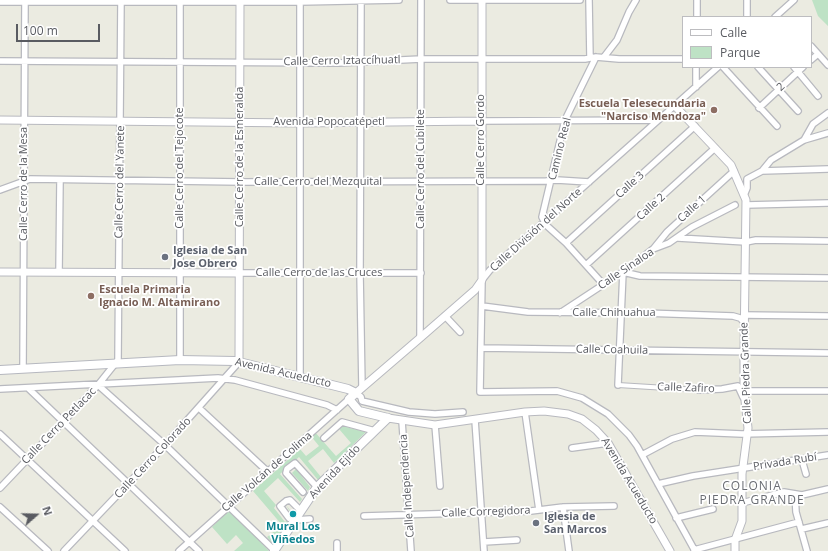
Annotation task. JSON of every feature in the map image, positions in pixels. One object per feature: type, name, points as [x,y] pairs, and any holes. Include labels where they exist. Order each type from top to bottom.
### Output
[{"type":"main road","name":"Avenida Acueducto","points":[[0,370],[180,360],[239,362],[300,378],[359,390]]},
{"type":"main road","name":"Calle Volcán de Colima","points":[[349,399],[359,390]]},
{"type":"main road","name":"Avenida Acueducto","points":[[349,399],[360,412],[388,418]]},
{"type":"main road","name":"Avenida Ejido","points":[[275,551],[292,519],[301,511],[317,487],[388,418]]},
{"type":"street","points":[[0,2],[399,0]]},
{"type":"street","name":"Calle Cerro del Cubilete","points":[[420,338],[421,0]]},
{"type":"street","points":[[450,0],[580,0]]},
{"type":"street","name":"Calle Cerro Gordo","points":[[482,0],[482,280]]},
{"type":"street","points":[[589,0],[593,58]]},
{"type":"street","points":[[604,57],[617,40],[636,0]]},
{"type":"street","points":[[696,16],[697,0]]},
{"type":"street","points":[[747,0],[747,16]]},
{"type":"street","points":[[776,16],[794,0]]},
{"type":"street","name":"Calle Cerro de la Mesa","points":[[24,368],[25,1]]},
{"type":"street","name":"Calle Cerro del Yanete","points":[[117,363],[119,354],[121,1]]},
{"type":"street","name":"Calle Cerro del Tejocote","points":[[180,1],[180,360]]},
{"type":"street","name":"Calle Cerro de la Esmeralda","points":[[239,362],[241,182],[240,1]]},
{"type":"street","points":[[300,1],[300,378]]},
{"type":"street","points":[[359,390],[361,1]]},
{"type":"street","points":[[781,12],[785,16]]},
{"type":"street","points":[[812,47],[828,65]]},
{"type":"street","points":[[812,59],[818,54]]},
{"type":"street","name":"Calle Cerro Iztaccíhuatl","points":[[0,61],[361,62],[421,59],[482,60],[604,57],[619,59],[682,59]]},
{"type":"street","name":"Camino Real","points":[[545,222],[543,214],[566,120],[593,58]]},
{"type":"street","points":[[696,68],[696,87]]},
{"type":"street","name":"Calle División del Norte","points":[[359,390],[475,290],[490,270],[717,68]]},
{"type":"street","points":[[724,68],[777,126]]},
{"type":"street","points":[[759,68],[798,111]]},
{"type":"street","points":[[796,69],[818,96]]},
{"type":"street","name":"2","points":[[759,108],[778,90],[796,69]]},
{"type":"street","points":[[675,106],[715,148],[734,171],[745,194]]},
{"type":"street","points":[[804,140],[814,124],[828,113]]},
{"type":"street","name":"Avenida Popocatépetl","points":[[0,120],[300,123],[658,120]]},
{"type":"street","name":"Calle 3","points":[[566,243],[695,126]]},
{"type":"street","points":[[745,194],[747,179],[762,171],[771,160],[804,140],[828,133]]},
{"type":"street","name":"Calle 2","points":[[586,265],[715,148]]},
{"type":"street","points":[[762,171],[828,169]]},
{"type":"street","name":"Calle 1","points":[[653,249],[667,232],[734,171]]},
{"type":"street","name":"Calle Cerro del Mezquital","points":[[0,190],[24,180],[241,182],[589,182]]},
{"type":"street","points":[[60,180],[60,272]]},
{"type":"street","name":"Calle Piedra Grande","points":[[735,551],[735,538],[741,527],[742,469],[748,428],[744,391],[746,242],[745,194]]},
{"type":"street","points":[[746,205],[828,203]]},
{"type":"street","name":"Calle Sinaloa","points":[[560,313],[623,272],[653,249],[678,238],[692,227],[735,205]]},
{"type":"street","points":[[545,222],[603,284]]},
{"type":"street","points":[[678,238],[746,242],[756,240],[828,241]]},
{"type":"street","name":"Calle Cerro de las Cruces","points":[[0,272],[119,272],[179,274],[421,273]]},
{"type":"street","points":[[618,385],[623,272],[640,276],[828,278]]},
{"type":"street","points":[[481,348],[482,280]]},
{"type":"street","name":"Calle Chihuahua","points":[[482,306],[528,312],[733,316],[744,319],[828,316]]},
{"type":"street","points":[[445,316],[460,332]]},
{"type":"street","name":"Avenida Acueducto","points":[[481,348],[480,392],[557,391],[582,398],[608,414],[629,435],[642,454],[694,550]]},
{"type":"street","name":"Calle Coahuila","points":[[481,348],[828,353]]},
{"type":"street","name":"Calle Cerro Colorado","points":[[64,551],[128,485],[239,362]]},
{"type":"street","name":"Calle Cerro Petlacac","points":[[0,488],[117,363]]},
{"type":"street","name":"Avenida Acueducto","points":[[0,389],[28,389],[225,378],[327,405],[337,410]]},
{"type":"street","points":[[98,385],[165,445],[275,551]]},
{"type":"street","name":"Calle Zafiro","points":[[618,385],[699,390],[722,390],[738,386],[745,400]]},
{"type":"street","points":[[28,389],[199,551]]},
{"type":"street","name":"Avenida Acueducto","points":[[359,390],[362,401],[413,413],[435,414],[463,412]]},
{"type":"street","points":[[744,391],[828,391]]},
{"type":"street","name":"Calle Volcán de Colima","points":[[179,551],[349,399]]},
{"type":"street","points":[[199,408],[267,471]]},
{"type":"street","points":[[525,412],[539,510]]},
{"type":"street","name":"Avenida Acueducto","points":[[388,418],[402,422],[435,425],[525,412],[561,413],[575,416],[590,424],[608,444],[670,551]]},
{"type":"street","points":[[475,420],[484,551]]},
{"type":"street","points":[[324,438],[342,422],[375,431]]},
{"type":"street","name":"Calle Independencia","points":[[402,422],[411,551]]},
{"type":"street","points":[[435,425],[440,486]]},
{"type":"street","points":[[642,454],[672,439],[695,432],[747,434],[828,432]]},
{"type":"street","points":[[0,434],[125,551]]},
{"type":"street","points":[[572,448],[608,444]]},
{"type":"street","name":"Privada Rubí","points":[[658,484],[693,476],[828,455]]},
{"type":"street","points":[[802,460],[806,474]]},
{"type":"street","points":[[303,492],[286,473],[287,469],[295,463],[317,487]]},
{"type":"street","points":[[742,503],[784,492],[802,495],[828,489]]},
{"type":"street","points":[[795,494],[794,503],[807,551]]},
{"type":"street","points":[[301,511],[290,500],[286,501],[280,506],[292,519],[310,519]]},
{"type":"street","name":"Calle Corregidora","points":[[364,516],[614,506]]},
{"type":"street","points":[[0,507],[48,551]]},
{"type":"street","points":[[563,507],[569,551]]},
{"type":"street","points":[[676,518],[712,509]]},
{"type":"street","points":[[694,550],[799,522]]},
{"type":"street","points":[[802,529],[828,523]]},
{"type":"street","points":[[484,542],[517,540]]},
{"type":"street","points":[[337,543],[337,551]]},
{"type":"green space","points":[[812,0],[828,0],[828,26],[818,16]]},
{"type":"green space","points":[[342,426],[366,432],[334,463],[323,449],[308,461],[321,477],[318,480],[299,457],[280,474],[302,499],[300,502],[278,478],[264,491],[276,505],[274,508],[285,522],[292,515],[286,505],[293,514],[295,512],[273,544],[267,537],[282,525],[253,491],[300,449],[306,456],[319,446],[310,435],[314,431],[336,456],[351,443],[339,429]]},
{"type":"green space","points":[[296,469],[310,487],[308,491],[292,473]]},
{"type":"green space","points":[[230,509],[269,551],[234,551],[243,543],[236,535],[227,544],[212,527]]},
{"type":"place","name":"Escuela Telesecundaria \"Narciso Mendoza\"","points":[[714,110]]},
{"type":"place","name":"Iglesia de San Jose Obrero","points":[[165,257]]},
{"type":"place","name":"Escuela Primaria Ignacio M. Altamirano","points":[[91,296]]},
{"type":"place","name":"Mural Los Viñedos","points":[[293,514]]},
{"type":"place","name":"Iglesia de San Marcos","points":[[536,523]]},
{"type":"district","name":"COLONIA PIEDRA GRANDE","points":[[752,494]]}]
